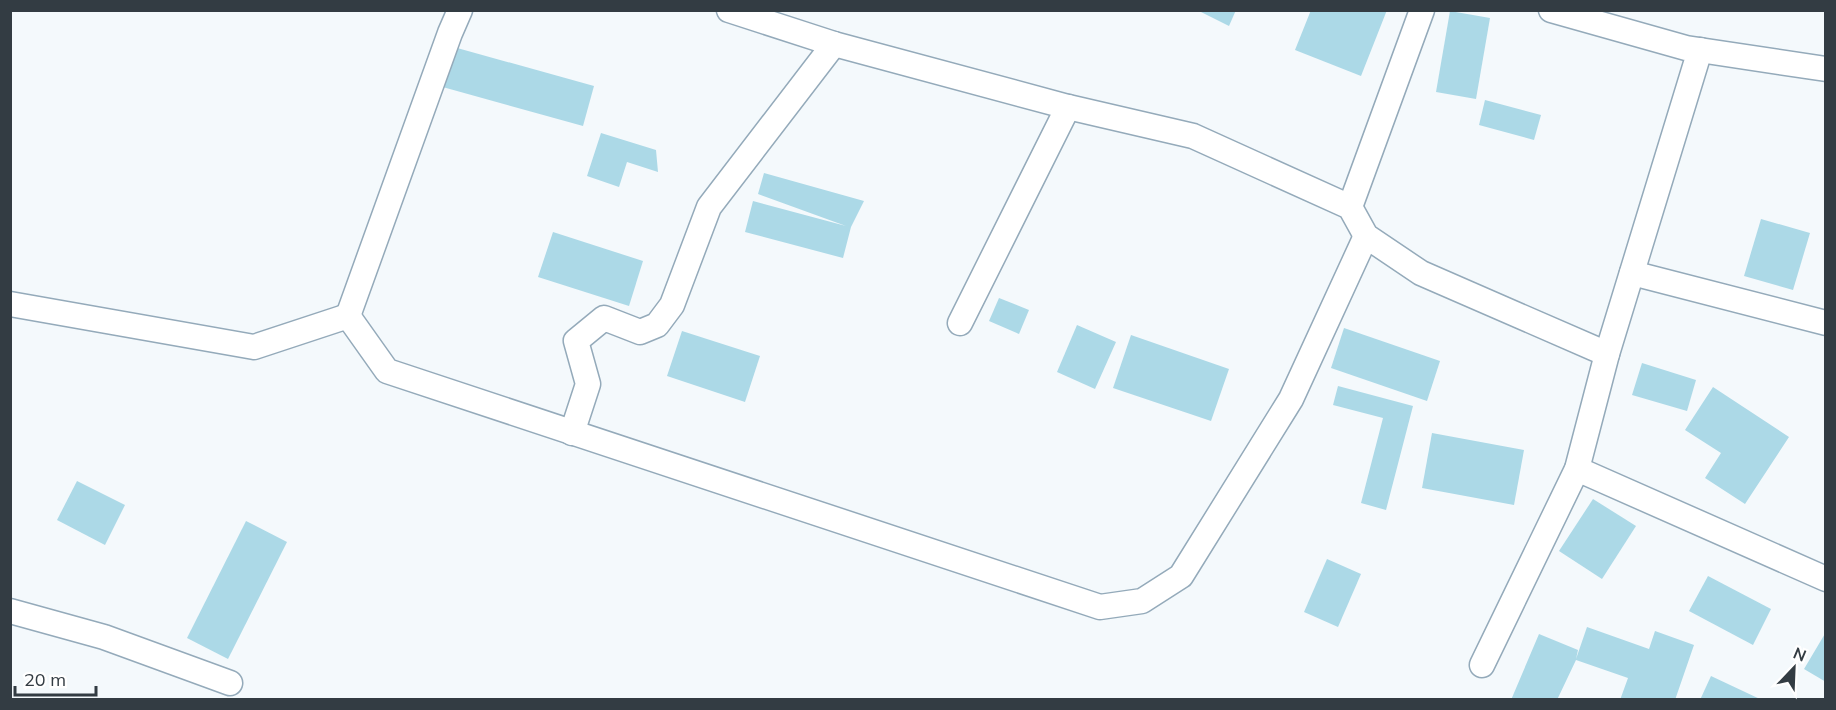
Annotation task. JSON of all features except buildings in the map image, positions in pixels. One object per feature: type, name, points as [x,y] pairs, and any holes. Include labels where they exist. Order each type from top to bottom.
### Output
[{"type":"street","points":[[348,316],[460,10]]},
{"type":"street","points":[[729,10],[834,44],[1068,106],[1193,136],[1350,207],[1366,236],[1421,273],[1607,354]]},
{"type":"street","points":[[1350,207],[1422,10]]},
{"type":"street","points":[[1551,10],[1686,48],[1826,69]]},
{"type":"street","points":[[572,433],[588,384],[576,340],[604,318],[640,332],[657,325],[672,305],[709,207],[834,44]]},
{"type":"street","points":[[1482,665],[1577,469],[1607,354],[1700,50]]},
{"type":"street","points":[[960,322],[1068,106]]},
{"type":"street","points":[[348,316],[387,371],[1100,608],[1142,600],[1181,576],[1291,399],[1366,236]]},
{"type":"street","points":[[1632,273],[1826,323]]},
{"type":"street","points":[[10,304],[254,347],[348,316]]},
{"type":"street","points":[[1577,469],[1826,579]]},
{"type":"street","points":[[10,611],[104,637],[230,683]]}]
